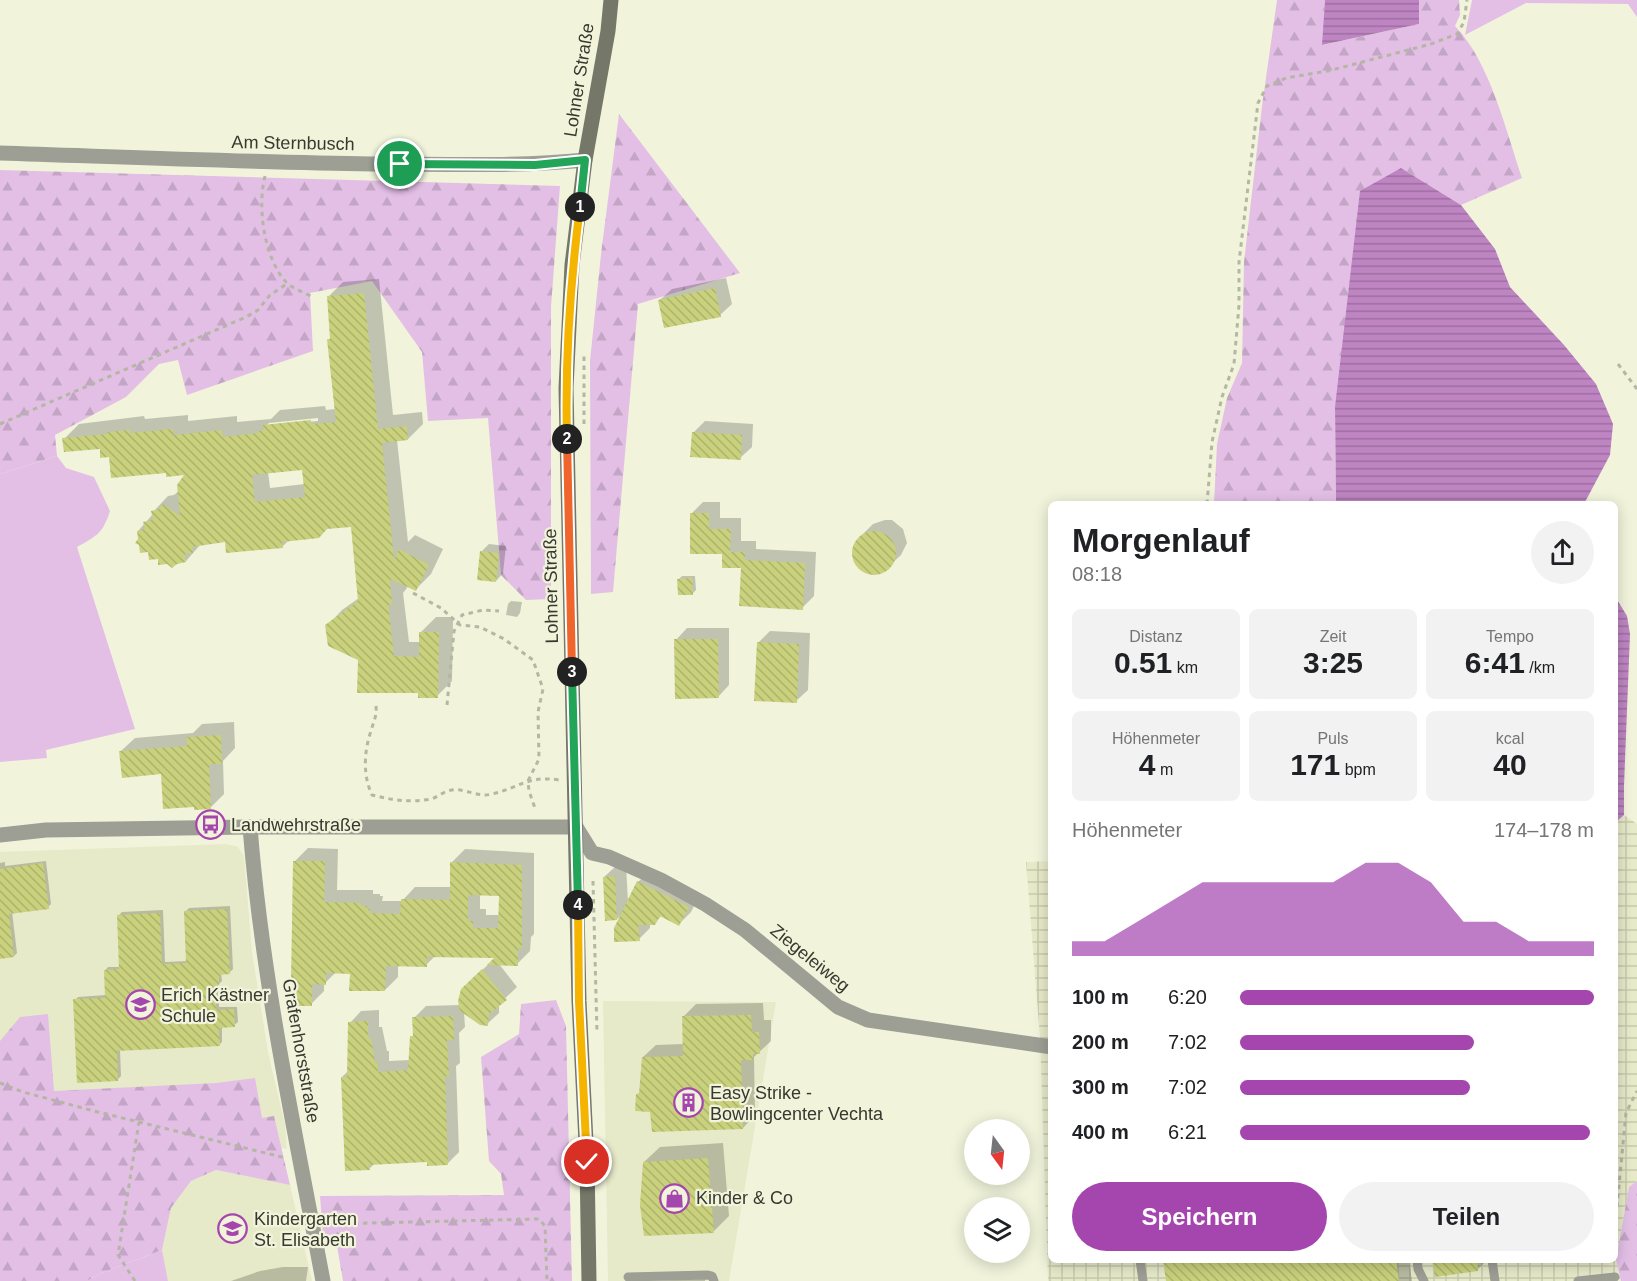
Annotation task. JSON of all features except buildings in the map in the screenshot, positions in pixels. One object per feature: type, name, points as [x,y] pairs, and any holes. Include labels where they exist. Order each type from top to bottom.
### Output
[{"type":"main road","name":"Lohner Straße","points":[[589,1281],[587,1162],[579,1001],[573,783],[566,388],[572,265],[585,160],[608,31],[611,0]]},
{"type":"street","name":"Am Sternbusch","points":[[0,153],[268,162],[535,165],[585,160]]},
{"type":"street","points":[[0,835],[46,830],[250,827],[576,827],[592,853]]},
{"type":"street","name":"Grafenhorststraße","points":[[250,827],[262,943],[324,1281]]},
{"type":"street","name":"Ziegeleiweg","points":[[592,853],[661,880],[705,904],[745,930],[838,1007],[868,1020],[1048,1046]]},
{"type":"lane","points":[[1140,1263],[1143,1281]]},
{"type":"lane","points":[[1417,1263],[1424,1281]]},
{"type":"lane","points":[[1492,1263],[1495,1281]]},
{"type":"lane","points":[[628,1277],[708,1275],[712,1276],[714,1281]]},
{"type":"lane","points":[[1578,1281],[1615,1277]]},
{"type":"path","points":[[1207,501],[1212,442],[1222,397],[1234,364],[1239,305],[1239,262],[1258,103],[1267,86],[1286,78],[1328,71],[1431,44],[1457,34],[1464,22],[1467,0]]},
{"type":"path","points":[[268,162],[262,187],[264,229],[273,264],[288,284],[314,298]]},
{"type":"path","points":[[0,424],[246,317],[258,310],[270,296],[288,284]]},
{"type":"path","points":[[584,354],[584,435]]},
{"type":"path","points":[[1618,364],[1637,389]]},
{"type":"path","points":[[413,592],[441,608],[460,625],[480,627],[504,639],[533,660],[543,689],[538,712],[539,759],[528,781],[536,809],[536,826]]},
{"type":"path","points":[[447,705],[454,631],[457,622],[462,615],[483,610],[499,611]]},
{"type":"path","points":[[376,706],[377,716],[370,733],[365,756],[368,786],[372,795],[399,802],[432,799],[449,790],[457,789],[480,796],[494,794],[528,781],[547,778],[573,783]]},
{"type":"path","points":[[592,853],[598,1042]]},
{"type":"path","points":[[0,1083],[22,1092],[301,1161]]},
{"type":"path","points":[[1618,1195],[1626,1113],[1637,1091]]},
{"type":"path","points":[[135,1281],[118,1255],[139,1122]]},
{"type":"path","points":[[313,1225],[539,1219],[545,1226],[547,1281]]},
{"type":"shaded area","points":[[1325,0],[1419,0],[1419,24],[1322,45]]},
{"type":"shaded area","points":[[1401,168],[1461,205],[1495,249],[1510,287],[1564,345],[1596,384],[1613,424],[1610,455],[1586,501],[1336,501],[1335,407],[1360,191]]},
{"type":"shaded area","points":[[1618,601],[1627,616],[1630,634],[1624,815],[1618,820]]},
{"type":"shaded area","points":[[1624,815],[1637,824],[1637,1181],[1629,1188],[1618,1249],[1618,820]]},
{"type":"shaded area","name":"Erich Kästner Schule","points":[[226,844],[238,847],[244,856],[252,952],[268,1052],[285,1125],[287,1149],[56,1098],[0,1055],[0,852]]},
{"type":"shaded area","points":[[1048,861],[1048,1263],[1617,1263],[1621,1281],[1048,1281],[1040,1037],[1026,862]]},
{"type":"shaded area","points":[[603,1001],[776,1002],[729,1281],[608,1281]]},
{"type":"shaded area","name":"Kindergarten St. Elisabeth","points":[[216,1170],[290,1185],[312,1281],[168,1281],[162,1250],[171,1208],[191,1181]]},
{"type":"green space","points":[[1277,0],[1325,0],[1323,45],[1419,24],[1419,0],[1459,0],[1460,15],[1455,26],[1478,58],[1496,98],[1522,178],[1461,205],[1401,168],[1335,407],[1336,501],[1214,501],[1217,444],[1227,398],[1242,363],[1244,262]]},
{"type":"green space","points":[[1472,0],[1637,0],[1637,17],[1628,4],[1526,3],[1465,35]]},
{"type":"green space","points":[[619,114],[740,273],[638,304],[613,592],[591,594],[590,361]]},
{"type":"green space","points":[[0,170],[560,186],[551,307],[551,599],[526,600],[501,575],[488,418],[428,421],[422,352],[372,281],[310,293],[313,351],[187,395],[178,360],[159,364],[126,397],[55,435],[57,456],[0,474]]},
{"type":"green space","points":[[57,456],[66,468],[94,477],[110,511],[105,524],[98,533],[77,547],[135,729],[46,750],[47,758],[0,762],[0,474]]},
{"type":"green space","points":[[556,1000],[566,1026],[572,1281],[343,1281],[335,1234],[323,1236],[320,1196],[504,1195],[501,1174],[489,1161],[481,1057],[519,1034],[521,1004]]},
{"type":"green space","points":[[48,1014],[54,1091],[216,1083],[255,1078],[262,1118],[274,1116],[290,1185],[216,1170],[191,1181],[171,1208],[162,1250],[99,1274],[87,1281],[0,1281],[0,1041],[20,1017]]},
{"type":"green space","points":[[1637,1181],[1637,1281],[1621,1281],[1617,1263],[1629,1187]]},
{"type":"green space","points":[[162,1250],[168,1281],[87,1281],[99,1274]]},
{"type":"place","name":"Landwehrstraße","points":[[210,825]]},
{"type":"place","name":"Erich Kästner Schule","points":[[140,1005]]},
{"type":"place","name":"Easy Strike - Bowlingcenter Vechta","points":[[689,1103]]},
{"type":"place","name":"Kinder & Co","points":[[675,1198]]},
{"type":"place","name":"Kindergarten St. Elisabeth","points":[[233,1229]]},
{"type":"route","points":[[400,164],[535,165],[585,160],[572,265],[566,388],[573,783],[579,1001],[587,1162]]}]
